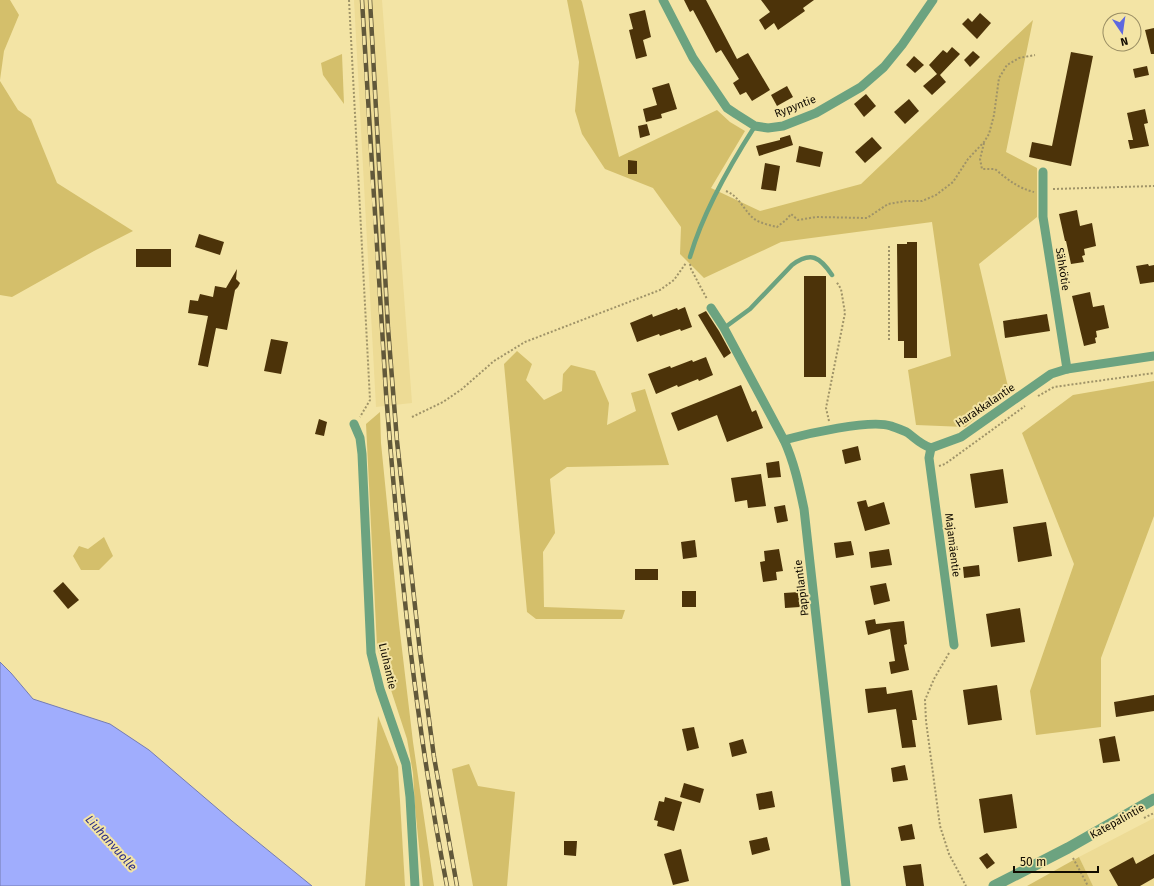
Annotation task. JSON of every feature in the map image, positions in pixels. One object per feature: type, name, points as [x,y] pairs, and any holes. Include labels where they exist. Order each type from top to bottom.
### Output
[{"type":"street","name":"Rypyntie","points":[[662,0],[693,58],[727,108],[755,126],[768,128],[783,126],[816,113],[861,87],[884,67],[902,45],[933,0]]},
{"type":"street","name":"Sähkötie","points":[[1043,172],[1044,217],[1068,369]]},
{"type":"street","name":"Pappilantie","points":[[711,308],[724,328],[784,440],[795,469],[804,509],[846,886]]},
{"type":"street","name":"Harakkalantie","points":[[931,448],[961,437],[1052,374],[1068,369],[1154,356]]},
{"type":"street","name":"Liuhantie","points":[[354,424],[360,438],[362,454],[371,653],[380,689],[406,764],[410,797],[416,886]]},
{"type":"street","points":[[784,440],[831,430],[875,425],[889,426],[908,434],[915,440],[931,448]]},
{"type":"street","name":"Majamäentie","points":[[931,448],[931,468],[954,645]]},
{"type":"street","name":"Katepalintie","points":[[994,886],[1068,848],[1154,800]]},
{"type":"lane","points":[[690,257],[694,241],[710,206],[755,126]]},
{"type":"lane","points":[[724,328],[750,309],[798,260],[812,257],[818,259],[824,264],[832,275]]},
{"type":"path","points":[[349,0],[370,400],[363,413],[354,424]]},
{"type":"path","points":[[1035,55],[1019,58],[1007,65],[999,78],[994,115],[984,142],[980,159],[982,168],[995,169],[1009,182],[1024,189],[1043,192],[1154,186]]},
{"type":"path","points":[[720,188],[734,194],[753,218],[777,227],[791,214],[798,220],[816,217],[867,218],[888,204],[906,201],[922,201],[936,195],[953,182],[968,159],[984,142]]},
{"type":"path","points":[[889,246],[889,342]]},
{"type":"path","points":[[690,257],[691,269],[711,308]]},
{"type":"path","points":[[412,417],[443,402],[462,389],[494,361],[525,342],[660,290],[674,280],[690,257]]},
{"type":"path","points":[[831,430],[826,408],[845,313],[840,289],[832,275]]},
{"type":"path","points":[[1036,397],[1054,388],[1154,373]]},
{"type":"path","points":[[931,468],[945,464],[1031,402]]},
{"type":"path","points":[[954,645],[934,679],[925,700],[926,721],[940,826],[949,854],[966,886]]},
{"type":"path","points":[[1068,848],[1088,886]]},
{"type":"shaded area","points":[[0,0],[10,0],[19,15],[4,51],[0,80]]},
{"type":"shaded area","points":[[354,0],[382,0],[412,403],[376,407]]},
{"type":"shaded area","points":[[567,0],[581,0],[582,2],[619,157],[717,110],[730,122],[745,131],[711,188],[760,211],[861,184],[1033,20],[1006,152],[1037,168],[1037,217],[979,264],[1009,391],[965,427],[916,425],[908,370],[951,356],[932,222],[781,242],[704,278],[680,254],[681,227],[653,188],[605,169],[582,134],[575,111],[579,62]]},
{"type":"shaded area","points":[[342,54],[344,104],[323,75],[321,63]]},
{"type":"shaded area","points":[[0,81],[18,110],[31,119],[57,183],[133,231],[12,297],[0,295]]},
{"type":"shaded area","points":[[517,351],[532,364],[526,380],[544,400],[562,391],[563,374],[571,365],[595,371],[609,403],[607,425],[636,411],[631,393],[645,389],[669,465],[567,467],[550,479],[555,533],[543,552],[544,607],[625,610],[622,619],[536,619],[527,612],[504,364]]},
{"type":"shaded area","points":[[1154,381],[1154,516],[1101,658],[1101,727],[1036,735],[1030,691],[1074,564],[1022,433],[1073,395]]},
{"type":"shaded area","points":[[380,412],[381,443],[399,624],[413,742],[434,886],[423,886],[413,773],[407,739],[377,647],[366,424]]},
{"type":"shaded area","points":[[104,537],[113,556],[99,570],[81,570],[73,556],[79,546],[88,549]]},
{"type":"shaded area","points":[[378,716],[398,767],[405,886],[365,886]]},
{"type":"shaded area","points":[[469,764],[478,786],[515,792],[507,886],[473,886],[452,769]]},
{"type":"shaded area","points":[[1154,818],[1154,886],[1093,886],[1079,857]]},
{"type":"shaded area","points":[[1079,857],[1093,886],[1027,886]]},
{"type":"water","name":"Liuhanvuolle","points":[[0,662],[33,699],[110,724],[149,750],[232,821],[312,886],[0,886]]},
{"type":"building","points":[[684,0],[706,0],[737,59],[748,53],[770,90],[752,101],[746,92],[740,95],[733,83],[739,79],[721,50],[716,53],[693,10],[690,12]]},
{"type":"building","points":[[761,0],[814,0],[803,8],[805,11],[778,30],[774,23],[765,30],[759,20],[770,12]]},
{"type":"building","points":[[645,10],[651,37],[643,40],[647,56],[636,59],[629,30],[633,29],[629,14]]},
{"type":"building","points":[[980,13],[991,23],[977,39],[962,24],[968,18],[972,22]]},
{"type":"building","points":[[1154,28],[1154,54],[1151,54],[1145,30]]},
{"type":"building","points":[[952,47],[960,54],[940,75],[946,82],[932,95],[923,86],[937,74],[929,65],[943,50],[947,53]]},
{"type":"building","points":[[973,51],[980,57],[970,67],[964,60]]},
{"type":"building","points":[[1071,52],[1093,56],[1071,166],[1029,157],[1032,142],[1052,146]]},
{"type":"building","points":[[914,56],[924,65],[915,73],[906,65]]},
{"type":"building","points":[[1147,66],[1149,75],[1135,78],[1133,69]]},
{"type":"building","points":[[669,83],[677,109],[661,114],[662,118],[646,122],[643,109],[657,105],[652,88]]},
{"type":"building","points":[[787,86],[793,97],[777,106],[771,95]]},
{"type":"building","points":[[866,94],[876,106],[864,117],[854,104]]},
{"type":"building","points":[[909,99],[919,111],[905,124],[894,112]]},
{"type":"building","points":[[1145,109],[1148,123],[1144,124],[1149,146],[1130,149],[1128,140],[1133,140],[1127,113]]},
{"type":"building","points":[[647,124],[650,135],[640,138],[638,126]]},
{"type":"building","points":[[790,135],[793,145],[759,156],[756,146],[780,140],[780,138]]},
{"type":"building","points":[[872,137],[882,148],[865,163],[855,152]]},
{"type":"building","points":[[799,146],[823,152],[820,167],[796,162]]},
{"type":"building","points":[[628,160],[637,161],[637,174],[628,174]]},
{"type":"building","points":[[765,163],[780,166],[776,191],[761,189]]},
{"type":"building","points":[[1077,210],[1080,226],[1092,223],[1096,246],[1084,249],[1085,255],[1082,256],[1084,262],[1071,264],[1059,214]]},
{"type":"building","points":[[199,234],[224,242],[220,255],[195,247]]},
{"type":"building","points":[[907,242],[917,242],[917,358],[904,358],[904,341],[898,341],[897,244],[907,244]]},
{"type":"building","points":[[136,249],[171,249],[171,267],[136,267]]},
{"type":"building","points":[[1148,264],[1149,266],[1154,265],[1154,282],[1140,284],[1136,266]]},
{"type":"building","points":[[237,269],[236,279],[240,283],[235,290],[227,330],[216,328],[208,367],[198,365],[208,316],[188,313],[190,300],[198,301],[200,294],[213,297],[215,286],[226,288]]},
{"type":"building","points":[[804,276],[826,276],[826,377],[804,377]]},
{"type":"building","points":[[1090,292],[1093,307],[1104,305],[1109,328],[1096,331],[1096,343],[1084,346],[1072,296]]},
{"type":"building","points":[[685,307],[692,327],[681,331],[680,329],[660,336],[659,334],[637,342],[630,323],[652,314],[653,317],[677,308],[678,310]]},
{"type":"building","points":[[706,311],[731,353],[724,358],[698,315]]},
{"type":"building","points":[[1047,314],[1050,331],[1005,338],[1003,321]]},
{"type":"building","points":[[271,339],[288,342],[281,374],[264,371]]},
{"type":"building","points":[[706,357],[713,375],[678,387],[677,385],[656,394],[648,374],[670,366],[671,368],[692,360],[693,362]]},
{"type":"building","points":[[741,385],[752,412],[756,410],[763,428],[727,442],[717,415],[678,431],[671,413]]},
{"type":"building","points":[[319,419],[327,422],[324,436],[315,434]]},
{"type":"building","points":[[858,446],[861,460],[845,464],[842,450]]},
{"type":"building","points":[[779,461],[781,477],[768,478],[766,463]]},
{"type":"building","points":[[1003,469],[1008,503],[975,508],[970,474]]},
{"type":"building","points":[[761,474],[766,506],[748,508],[747,500],[735,502],[731,478]]},
{"type":"building","points":[[866,500],[868,507],[884,502],[890,524],[865,531],[857,502]]},
{"type":"building","points":[[785,505],[788,521],[777,523],[774,507]]},
{"type":"building","points":[[1046,522],[1052,556],[1018,562],[1013,527]]},
{"type":"building","points":[[695,540],[697,557],[683,559],[681,542]]},
{"type":"building","points":[[851,541],[854,555],[836,558],[834,543]]},
{"type":"building","points":[[779,549],[783,571],[776,572],[777,580],[763,582],[760,562],[765,561],[764,551]]},
{"type":"building","points":[[889,549],[892,565],[871,568],[869,552]]},
{"type":"building","points":[[979,565],[980,576],[964,578],[963,567]]},
{"type":"building","points":[[635,569],[658,569],[658,580],[635,580]]},
{"type":"building","points":[[63,582],[79,600],[68,609],[53,591]]},
{"type":"building","points":[[886,583],[890,601],[874,605],[870,586]]},
{"type":"building","points":[[682,591],[696,591],[696,607],[682,607]]},
{"type":"building","points":[[799,592],[800,607],[785,608],[784,593]]},
{"type":"building","points":[[1020,608],[1025,642],[991,647],[986,614]]},
{"type":"building","points":[[875,619],[876,624],[904,621],[907,644],[904,645],[909,670],[891,674],[889,662],[895,661],[890,629],[868,635],[865,621]]},
{"type":"building","points":[[997,685],[1002,720],[968,725],[963,690]]},
{"type":"building","points":[[886,687],[887,694],[912,690],[917,720],[912,720],[916,747],[902,748],[896,709],[868,713],[865,689]]},
{"type":"building","points":[[1154,695],[1154,711],[1116,717],[1114,702]]},
{"type":"building","points":[[694,727],[699,748],[687,751],[682,729]]},
{"type":"building","points":[[1115,736],[1120,761],[1103,763],[1099,739]]},
{"type":"building","points":[[743,739],[747,753],[732,757],[729,743]]},
{"type":"building","points":[[905,765],[908,780],[893,782],[891,768]]},
{"type":"building","points":[[684,783],[704,789],[700,803],[680,797]]},
{"type":"building","points":[[772,791],[775,807],[759,810],[756,794]]},
{"type":"building","points":[[1012,794],[1017,828],[984,833],[979,799]]},
{"type":"building","points":[[665,797],[682,802],[674,831],[657,826],[658,821],[654,820],[659,801],[664,802]]},
{"type":"building","points":[[912,824],[915,839],[901,841],[898,827]]},
{"type":"building","points":[[767,837],[770,850],[752,855],[749,841]]},
{"type":"building","points":[[564,841],[577,841],[576,856],[564,855]]},
{"type":"building","points":[[681,849],[689,881],[673,885],[664,854]]},
{"type":"building","points":[[987,853],[995,863],[987,869],[979,858]]},
{"type":"building","points":[[1154,854],[1154,878],[1140,886],[1118,886],[1109,870],[1133,857],[1136,864]]},
{"type":"building","points":[[921,864],[924,886],[906,886],[903,866]]},
{"type":"railway","points":[[362,0],[386,393],[397,517],[409,641],[417,702],[447,886]]},
{"type":"railway","points":[[370,0],[388,328],[397,441],[420,652],[434,757],[457,886]]}]
